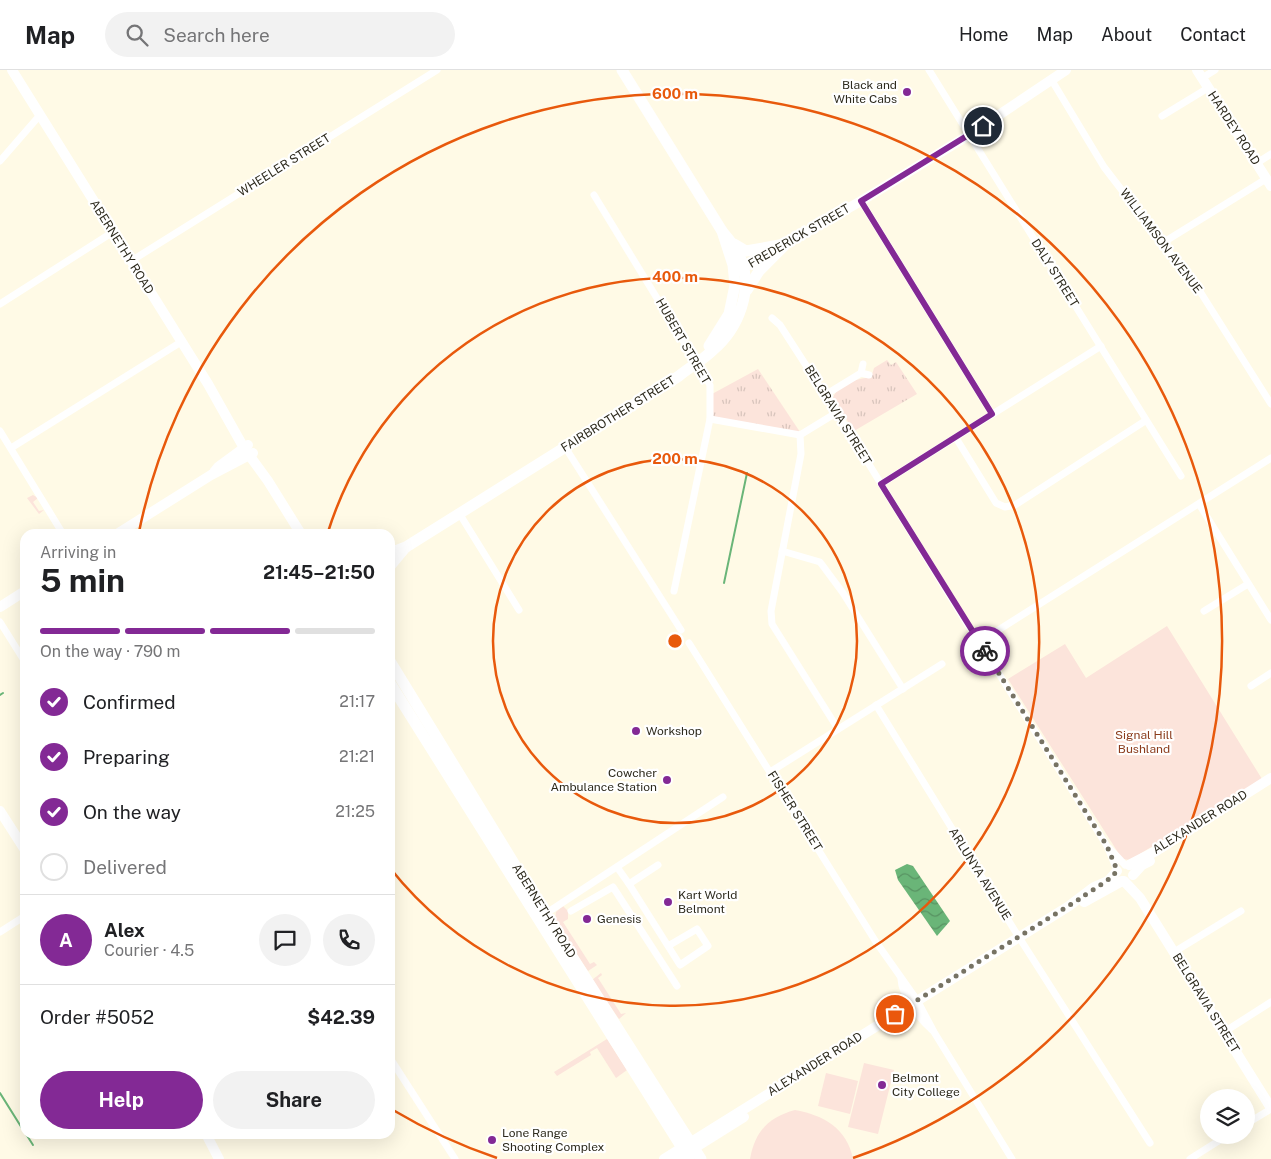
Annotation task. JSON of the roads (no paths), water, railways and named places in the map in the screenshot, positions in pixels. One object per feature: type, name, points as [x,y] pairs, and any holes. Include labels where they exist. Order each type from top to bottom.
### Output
[{"type":"main road","points":[[622,70],[722,231],[739,270],[734,299],[729,314],[698,362]]},
{"type":"main road","name":"FAIRBROTHER STREET","points":[[395,551],[406,547],[679,376],[714,350],[724,338],[739,313],[745,292],[731,242],[722,231]]},
{"type":"main road","points":[[731,242],[746,251],[786,243]]},
{"type":"main road","points":[[745,292],[760,271],[786,243]]},
{"type":"main road","name":"FAIRBROTHER STREET","points":[[395,560],[406,547]]},
{"type":"main road","name":"ABERNETHY ROAD","points":[[395,668],[542,916],[689,1153]]},
{"type":"main road","name":"ABERNETHY ROAD","points":[[395,693],[542,916]]},
{"type":"street","name":"ABERNETHY ROAD","points":[[12,70],[231,424],[265,470],[268,481],[298,529]]},
{"type":"street","name":"WHEELER STREET","points":[[131,261],[437,70]]},
{"type":"street","name":"DALY STREET","points":[[929,70],[1101,346],[1145,421],[1181,476]]},
{"type":"street","name":"FREDERICK STREET","points":[[739,270],[861,201],[969,135],[1066,70]]},
{"type":"street","points":[[1199,74],[1214,70]]},
{"type":"street","name":"HARDEY ROAD","points":[[1199,74],[1269,182]]},
{"type":"street","name":"WILLIAMSON AVENUE","points":[[1051,79],[1104,167],[1164,242],[1201,293],[1271,404]]},
{"type":"street","points":[[1162,116],[1208,88]]},
{"type":"street","points":[[0,162],[40,115]]},
{"type":"street","points":[[1256,164],[1271,154]]},
{"type":"street","points":[[1164,242],[1269,182]]},
{"type":"street","name":"HUBERT STREET","points":[[594,195],[698,362],[710,386],[710,419],[674,591]]},
{"type":"street","points":[[861,201],[992,414]]},
{"type":"street","points":[[0,304],[113,232]]},
{"type":"street","name":"BELGRAVIA STREET","points":[[772,318],[780,325],[881,484],[1271,1108]]},
{"type":"street","points":[[10,448],[181,342]]},
{"type":"street","points":[[881,484],[1101,346]]},
{"type":"street","points":[[861,374],[863,364]]},
{"type":"street","points":[[825,396],[861,374],[869,375]]},
{"type":"street","points":[[710,419],[800,435],[836,413]]},
{"type":"street","points":[[956,438],[996,503],[1005,507],[1014,506],[1145,421]]},
{"type":"street","points":[[0,431],[60,529]]},
{"type":"street","points":[[800,435],[801,454],[771,611],[772,624],[838,729]]},
{"type":"street","points":[[565,447],[681,630]]},
{"type":"street","points":[[124,529],[249,450]]},
{"type":"street","points":[[980,641],[1271,458]]},
{"type":"street","points":[[1199,504],[1271,620]]},
{"type":"street","points":[[459,513],[519,610]]},
{"type":"street","points":[[782,551],[820,562],[843,593],[903,689]]},
{"type":"street","points":[[1204,611],[1248,584]]},
{"type":"street","points":[[0,607],[20,594]]},
{"type":"street","points":[[0,622],[20,654]]},
{"type":"street","name":"FISHER STREET","points":[[689,643],[901,979],[901,985],[934,1032],[1012,1159]]},
{"type":"street","points":[[770,772],[942,664]]},
{"type":"street","points":[[1251,686],[1271,673]]},
{"type":"street","name":"ARLUNYA AVENUE","points":[[876,705],[1150,1143]]},
{"type":"street","name":"ALEXANDER ROAD","points":[[1125,873],[1156,851],[1271,778]]},
{"type":"street","name":"ALEXANDER ROAD","points":[[664,1159],[689,1153],[916,1004],[1021,939],[1094,887],[1156,858],[1271,783]]},
{"type":"street","points":[[542,916],[723,797]]},
{"type":"street","points":[[0,811],[20,842]]},
{"type":"street","points":[[629,884],[658,865]]},
{"type":"street","points":[[617,867],[680,965],[708,946],[697,929],[668,946]]},
{"type":"street","points":[[604,875],[677,986]]},
{"type":"street","points":[[571,911],[612,887]]},
{"type":"street","points":[[1174,952],[1240,912]]},
{"type":"street","points":[[0,932],[20,919]]},
{"type":"street","points":[[1224,1032],[1271,1002]]},
{"type":"street","points":[[395,1066],[455,1159]]},
{"type":"street","points":[[1255,1118],[1271,1108]]},
{"type":"street","points":[[204,1139],[219,1159]]},
{"type":"street","points":[[208,1139],[212,1148]]},
{"type":"street","points":[[1190,1159],[1214,1144]]},
{"type":"water","points":[[907,864],[913,866],[950,921],[937,936],[898,880],[895,870]]},
{"type":"waterway","points":[[724,583],[747,473]]},
{"type":"waterway","points":[[0,1093],[20,1125]]},
{"type":"waterway","points":[[29,1139],[33,1145]]},
{"type":"place","name":"Black and White Cabs","points":[[907,92]]},
{"type":"place","name":"Workshop","points":[[636,731]]},
{"type":"place","name":"Cowcher Ambulance Station","points":[[667,780]]},
{"type":"place","name":"Kart World Belmont","points":[[668,902]]},
{"type":"place","name":"Genesis","points":[[587,919]]},
{"type":"place","name":"Belmont City College","points":[[882,1085]]},
{"type":"place","name":"Lone Range Shooting Complex","points":[[492,1140]]},
{"type":"park label","name":"Signal Hill Bushland","points":[[1144,742]]}]
